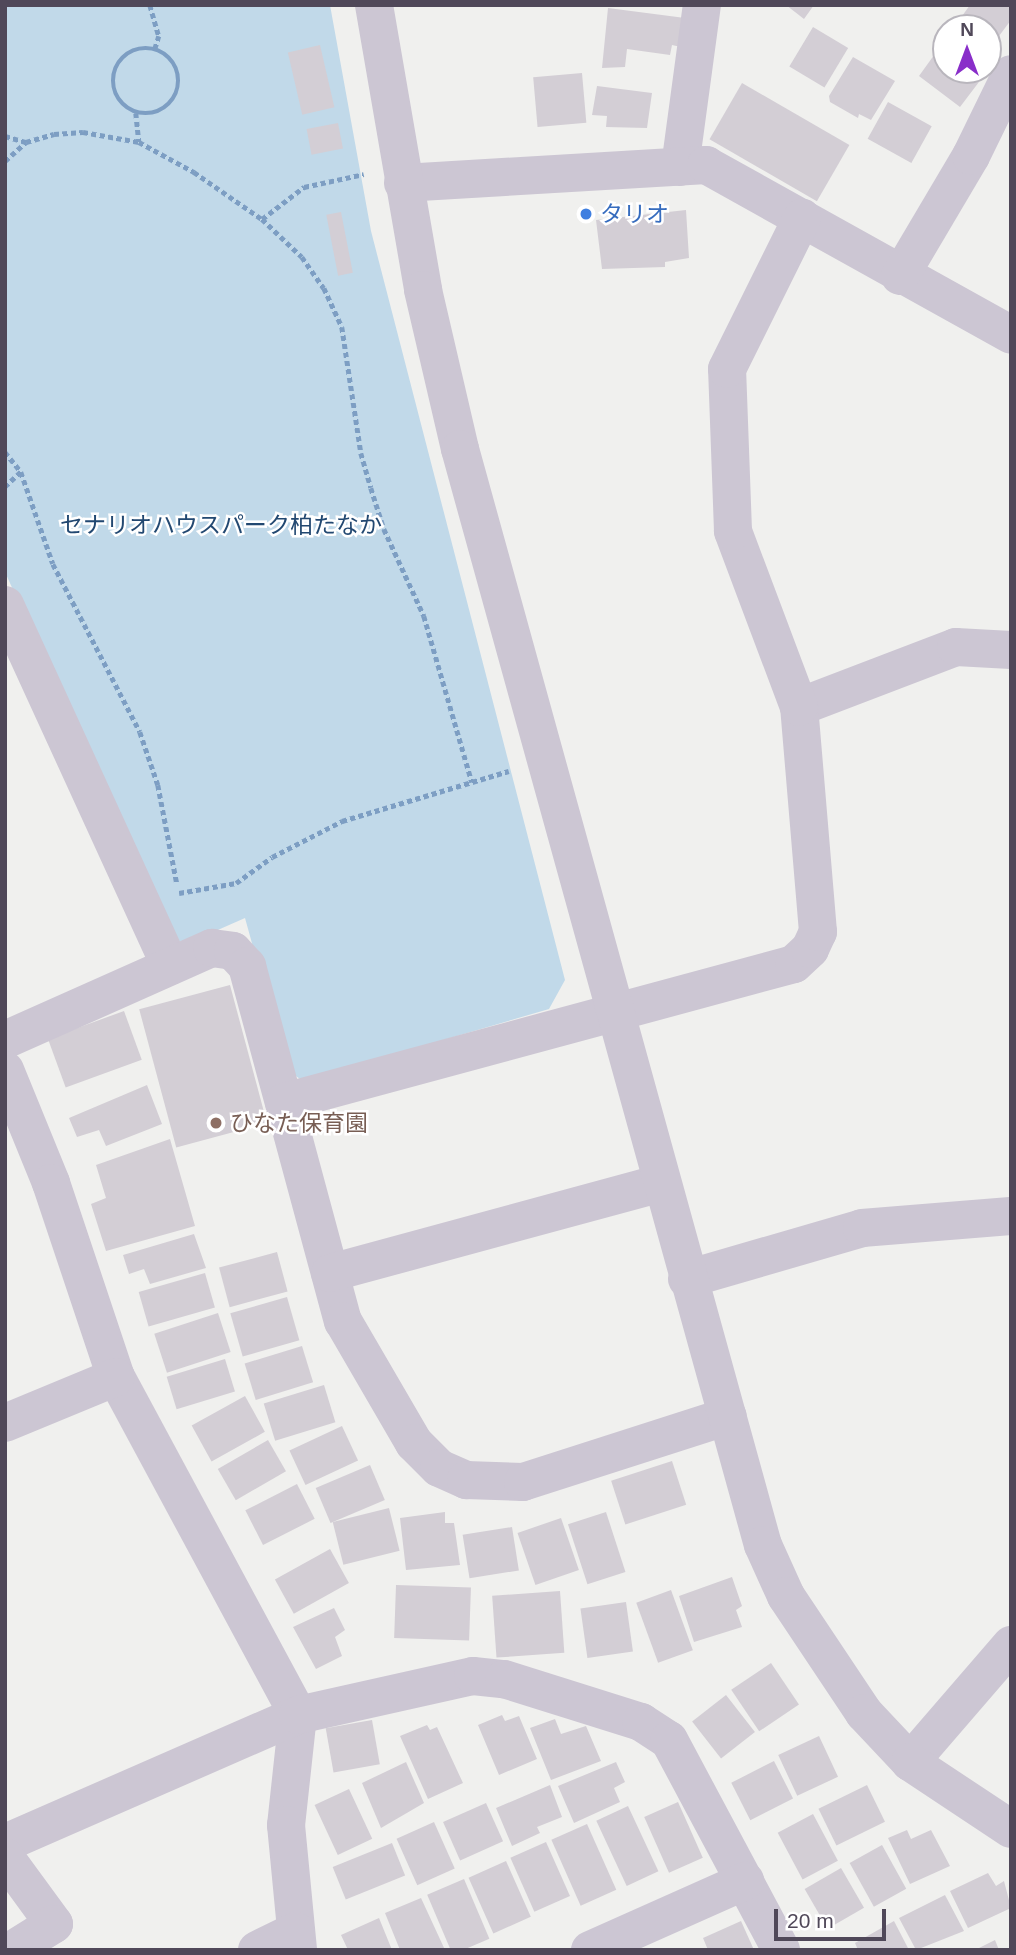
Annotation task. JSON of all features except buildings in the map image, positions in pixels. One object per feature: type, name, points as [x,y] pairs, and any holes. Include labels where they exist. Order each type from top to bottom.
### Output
[{"type":"street","points":[[374,5],[385,178],[687,1279],[763,1545],[786,1596],[864,1713],[911,1762],[1011,1829]]},
{"type":"street","points":[[680,167],[702,5]]},
{"type":"street","points":[[900,276],[971,156],[1011,74]]},
{"type":"street","points":[[385,178],[706,165],[900,276],[1011,335]]},
{"type":"street","points":[[284,1102],[794,964],[810,949],[818,932],[799,707],[733,531],[727,369],[802,218]]},
{"type":"street","points":[[5,605],[170,966]]},
{"type":"street","points":[[799,707],[956,647],[1011,650]]},
{"type":"street","points":[[5,1040],[212,948],[233,951],[247,965],[343,1321],[414,1443],[439,1468],[466,1480],[523,1482],[728,1416]]},
{"type":"street","points":[[5,1070],[51,1184],[116,1377],[298,1715],[286,1825],[297,1940],[257,1950]]},
{"type":"street","points":[[330,1273],[661,1183]]},
{"type":"street","points":[[687,1279],[862,1228],[1011,1216]]},
{"type":"street","points":[[5,1423],[116,1377]]},
{"type":"street","points":[[911,1762],[1011,1646]]},
{"type":"street","points":[[5,1843],[298,1715],[473,1676],[505,1679],[641,1722],[669,1740],[781,1950]]},
{"type":"street","points":[[5,1857],[54,1924],[12,1950]]},
{"type":"street","points":[[590,1950],[745,1881]]},
{"type":"path","points":[[150,5],[159,36],[155,49]]},
{"type":"path","points":[[155,49],[178,70],[178,91],[166,107],[136,113],[120,102],[112,76],[128,52],[155,49]]},
{"type":"path","points":[[136,113],[139,142]]},
{"type":"path","points":[[5,136],[26,142],[83,132],[139,142],[194,172],[262,219],[302,257],[342,327],[370,488],[384,529],[424,616],[472,782]]},
{"type":"path","points":[[5,161],[26,142]]},
{"type":"path","points":[[262,219],[304,187],[385,178]]},
{"type":"path","points":[[5,452],[22,472],[53,564],[140,732],[158,785],[179,893]]},
{"type":"path","points":[[5,487],[22,472]]},
{"type":"path","points":[[142,909],[179,893],[236,883],[272,857],[342,821],[516,769]]},
{"type":"green space","name":"セナリオハウスパーク柏たなか","points":[[5,5],[330,5],[371,231],[565,980],[549,1009],[303,1081],[287,1070],[245,918],[186,944],[169,936],[5,572]]},
{"type":"place","name":"タリオ","points":[[586,214]]},
{"type":"place","name":"ひなた保育園","points":[[216,1123]]}]
